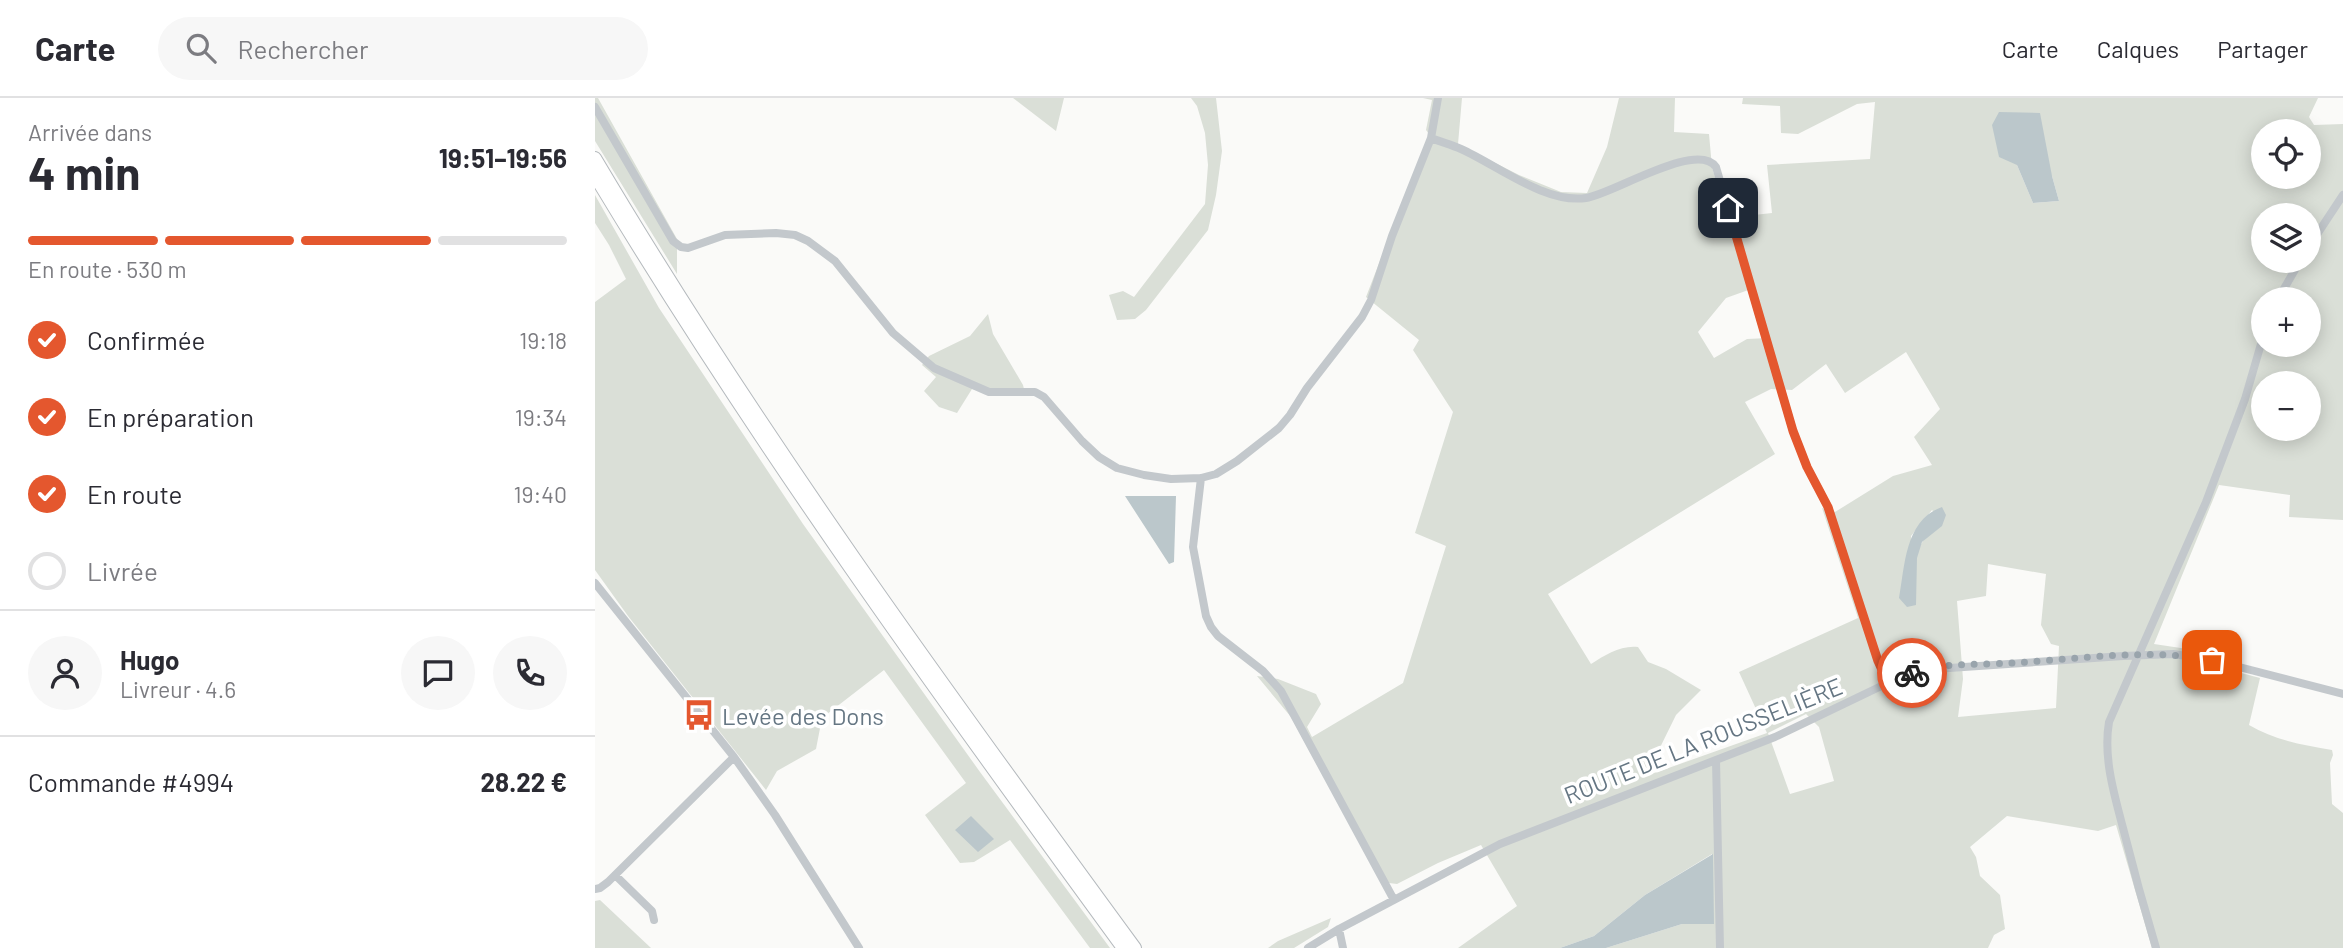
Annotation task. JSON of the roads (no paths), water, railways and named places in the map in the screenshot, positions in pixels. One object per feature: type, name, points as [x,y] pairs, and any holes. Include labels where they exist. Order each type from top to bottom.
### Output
[{"type":"highway","points":[[595,158],[706,337],[812,498],[922,655],[1135,948]]},
{"type":"highway","points":[[595,176],[698,343],[816,520],[946,706],[1123,948]]},
{"type":"street","points":[[595,107],[666,231],[681,247],[694,247],[725,235],[776,233],[808,241],[835,261],[893,333],[934,368],[989,392],[1035,392],[1044,397],[1099,457],[1117,468],[1171,479],[1201,478],[1216,474],[1279,428],[1362,317],[1371,300],[1392,236],[1431,138],[1438,98]]},
{"type":"street","points":[[1431,138],[1461,149],[1535,188],[1562,196],[1586,198],[1691,159],[1707,159],[1713,163],[1793,431],[1807,467],[1828,507],[1878,661],[1888,683]]},
{"type":"street","points":[[2321,228],[2343,195]]},
{"type":"street","points":[[2157,948],[2118,810],[2107,749],[2109,722],[2206,502],[2245,399],[2257,357]]},
{"type":"street","points":[[1201,478],[1193,547],[1199,587],[1210,627],[1263,671],[1281,691],[1394,900]]},
{"type":"street","points":[[595,583],[734,757],[775,815],[859,948]]},
{"type":"street","name":"ROUTE DE LA ROUSSELIÈRE","points":[[1308,948],[1515,837],[1775,737],[1915,671],[2173,654],[2212,660],[2343,694]]},
{"type":"street","points":[[595,889],[602,887],[615,875],[734,757]]},
{"type":"street","points":[[1716,760],[1720,948]]},
{"type":"street","points":[[615,875],[652,911],[654,920]]},
{"type":"street","points":[[1339,929],[1343,948]]},
{"type":"place","name":"Levée des Dons","points":[[699,715]]}]
